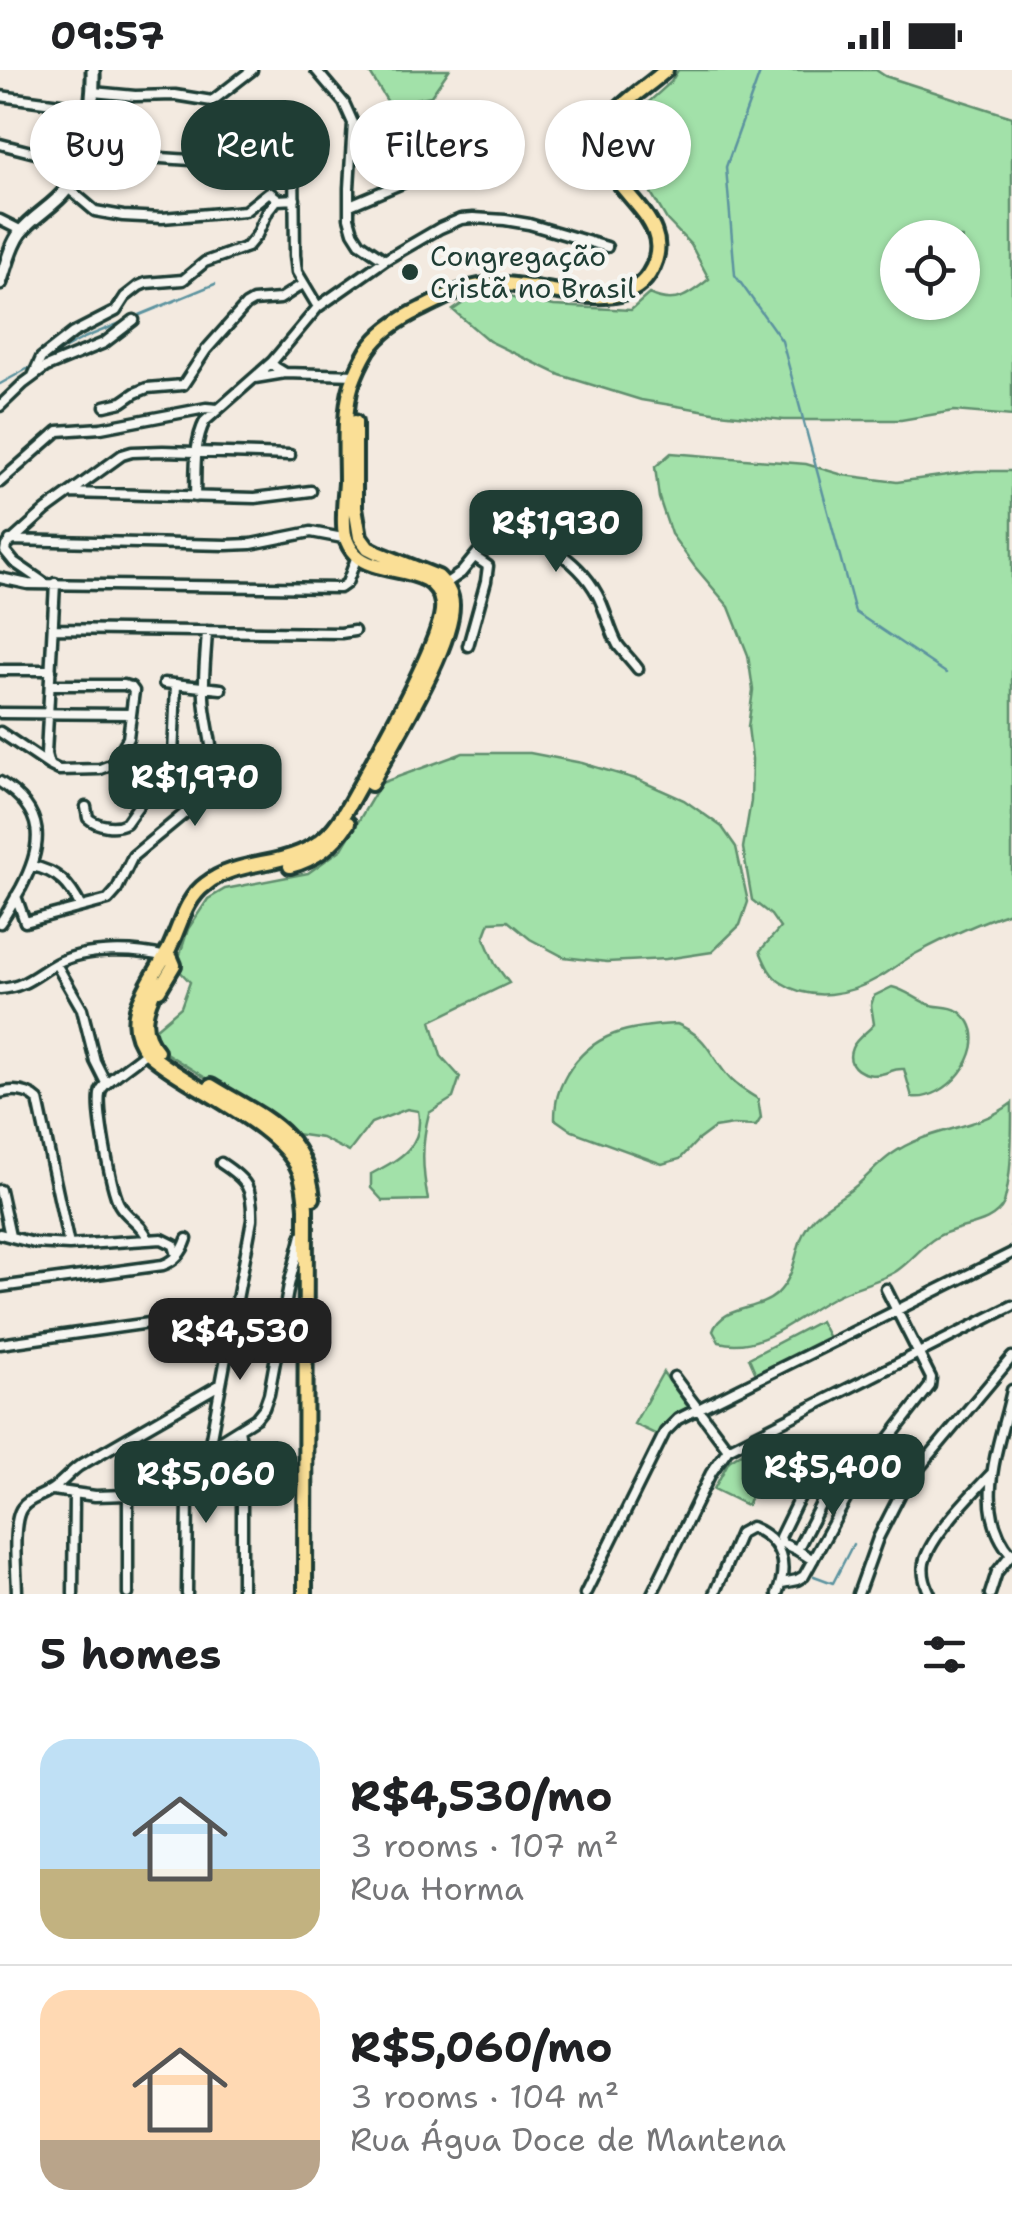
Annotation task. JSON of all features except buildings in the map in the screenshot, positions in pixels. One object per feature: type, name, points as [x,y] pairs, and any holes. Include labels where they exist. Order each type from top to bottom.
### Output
[{"type":"main road","points":[[92,100],[93,70]]},
{"type":"main road","points":[[357,556],[353,538],[357,375],[370,347],[415,312],[468,287],[517,284],[602,297],[629,292],[641,285],[655,261],[654,232],[641,207],[607,167],[602,140],[614,114],[661,73]]},
{"type":"main road","points":[[0,283],[7,246],[66,190]]},
{"type":"main road","points":[[353,538],[393,559]]},
{"type":"main road","points":[[305,1594],[302,1246],[306,1201],[301,1175],[280,1144],[138,1039],[135,1017],[139,1001],[209,892],[233,879],[305,862],[334,841],[417,698],[451,619],[451,596],[445,584],[429,571],[368,552],[357,556]]},
{"type":"main road","points":[[168,957],[192,898],[210,880],[226,872],[300,855],[327,836],[348,808],[433,643],[443,606],[438,591],[418,576],[377,566],[357,556]]},
{"type":"main road","points":[[168,957],[173,969],[146,1011],[150,1049],[271,1122],[289,1137],[310,1172],[314,1594]]},
{"type":"street","points":[[94,92],[175,95],[212,101],[252,70]]},
{"type":"street","points":[[316,70],[350,114]]},
{"type":"street","points":[[0,96],[30,100]]},
{"type":"street","points":[[0,144],[30,152]]},
{"type":"street","points":[[70,190],[95,211],[145,218],[245,211],[268,192],[278,199],[295,199]]},
{"type":"street","points":[[295,190],[297,272],[318,307]]},
{"type":"street","points":[[351,190],[350,226],[356,238],[385,260]]},
{"type":"street","points":[[350,204],[384,190]]},
{"type":"street","points":[[34,376],[41,358],[73,333],[116,310],[139,286],[184,280],[206,262],[247,247],[278,199]]},
{"type":"street","points":[[195,498],[197,452],[205,421],[272,362],[318,307],[385,260],[440,228],[474,218],[529,224],[607,247]]},
{"type":"street","points":[[0,220],[22,231]]},
{"type":"street","points":[[105,406],[122,402],[147,388],[184,384],[206,350],[246,306],[254,301],[280,300],[303,284]]},
{"type":"street","points":[[0,406],[34,376],[65,358],[104,343],[134,320]]},
{"type":"street","points":[[272,362],[285,373]]},
{"type":"street","points":[[254,378],[285,373],[357,375]]},
{"type":"street","points":[[0,482],[58,431],[219,409]]},
{"type":"street","points":[[50,584],[8,556],[6,546],[108,464],[132,452],[290,456]]},
{"type":"street","points":[[70,493],[255,498],[312,491]]},
{"type":"street","points":[[10,540],[226,545],[311,532],[353,538]]},
{"type":"street","points":[[445,584],[461,573],[494,533],[528,538],[560,552],[596,591],[618,645],[638,669]]},
{"type":"street","points":[[0,578],[18,584],[340,588],[347,583],[357,556]]},
{"type":"street","points":[[468,646],[488,566],[475,556]]},
{"type":"street","points":[[48,765],[50,584]]},
{"type":"street","points":[[52,629],[341,633],[354,630]]},
{"type":"street","points":[[16,896],[25,922],[108,900],[133,856],[210,791],[212,756],[204,687],[207,631]]},
{"type":"street","points":[[0,670],[51,670]]},
{"type":"street","points":[[164,683],[221,688]]},
{"type":"street","points":[[86,807],[90,821],[121,826],[126,823],[173,757],[176,684]]},
{"type":"street","points":[[0,732],[59,770],[100,769],[113,764],[128,738],[134,691],[131,687],[50,685]]},
{"type":"street","points":[[0,713],[131,714]]},
{"type":"street","points":[[113,764],[145,796]]},
{"type":"street","points":[[0,782],[24,802],[34,822],[38,843],[32,866],[0,923]]},
{"type":"street","points":[[32,866],[58,875],[82,908]]},
{"type":"street","points":[[0,989],[16,988],[56,964],[90,952],[168,957]]},
{"type":"street","points":[[56,964],[82,1009],[105,1084]]},
{"type":"street","points":[[133,1064],[136,1028]]},
{"type":"street","points":[[148,1239],[117,1198],[99,1099],[105,1084],[150,1049]]},
{"type":"street","points":[[0,1093],[25,1091],[40,1105],[69,1245]]},
{"type":"street","points":[[208,1448],[249,1242],[252,1202],[243,1180],[221,1162]]},
{"type":"street","points":[[0,1190],[5,1235],[69,1245],[148,1239],[171,1242],[177,1255]]},
{"type":"street","points":[[0,1287],[163,1265],[177,1255],[187,1239]]},
{"type":"street","points":[[53,1490],[101,1496],[128,1494],[261,1413],[269,1394],[289,1285],[302,1246]]},
{"type":"street","points":[[585,1594],[665,1432],[678,1419],[1012,1253]]},
{"type":"street","points":[[780,1591],[801,1578],[848,1496],[855,1476],[928,1389],[931,1378],[886,1289]]},
{"type":"street","points":[[652,1594],[711,1472],[728,1449],[1012,1306]]},
{"type":"street","points":[[0,1344],[235,1311]]},
{"type":"street","points":[[858,1594],[878,1538],[905,1485],[1012,1356]]},
{"type":"street","points":[[674,1377],[728,1449]]},
{"type":"street","points":[[16,1594],[17,1527],[19,1512],[27,1502],[53,1490],[79,1466],[220,1384]]},
{"type":"street","points":[[990,1594],[997,1572],[1012,1554],[996,1532],[990,1495],[1012,1390]]},
{"type":"street","points":[[239,1429],[242,1594]]},
{"type":"street","points":[[813,1560],[782,1543],[780,1537],[796,1504],[827,1453],[834,1452],[855,1476]]},
{"type":"street","points":[[184,1463],[188,1492],[187,1594]]},
{"type":"street","points":[[930,1594],[923,1568],[928,1552],[992,1472]]},
{"type":"street","points":[[797,1550],[830,1486]]},
{"type":"street","points":[[73,1594],[74,1494]]},
{"type":"street","points":[[128,1494],[128,1594]]},
{"type":"street","points":[[714,1594],[740,1533],[751,1527],[767,1537],[782,1556],[780,1591]]},
{"type":"green space","points":[[368,70],[449,70],[431,96],[387,100]]},
{"type":"green space","points":[[678,70],[876,70],[1012,117],[1012,416],[954,411],[901,420],[784,420],[641,400],[560,375],[489,341],[453,310],[472,297],[498,295],[554,306],[631,310],[649,294],[674,299],[709,279],[691,245],[667,220],[649,190],[691,190],[691,100],[651,100]]},
{"type":"green space","points":[[671,453],[806,464],[843,475],[897,482],[976,471],[1012,471],[1010,912],[951,936],[867,984],[843,992],[805,993],[782,983],[771,973],[760,951],[780,928],[752,900],[743,848],[751,801],[748,727],[753,690],[748,655],[729,607],[671,534],[659,498],[655,467]]},
{"type":"green space","points":[[463,753],[530,753],[582,763],[639,780],[684,800],[722,827],[736,847],[748,902],[740,925],[712,952],[666,959],[607,962],[564,957],[530,939],[508,921],[490,922],[484,938],[495,964],[509,983],[431,1021],[441,1056],[460,1077],[453,1098],[429,1113],[423,1156],[428,1200],[383,1201],[371,1188],[371,1174],[413,1143],[418,1111],[407,1109],[371,1123],[349,1152],[322,1138],[295,1134],[161,1050],[155,1029],[181,1007],[190,982],[176,967],[188,929],[208,899],[225,889],[308,873],[342,849],[381,783]]},
{"type":"green space","points":[[892,987],[928,1004],[951,1008],[969,1022],[973,1034],[968,1061],[950,1084],[938,1092],[912,1097],[904,1069],[869,1074],[853,1066],[850,1055],[854,1044],[874,1024],[874,996]]},
{"type":"green space","points":[[677,1024],[701,1040],[729,1078],[758,1099],[761,1118],[756,1126],[714,1128],[680,1159],[662,1164],[572,1131],[555,1119],[564,1080],[588,1049],[614,1034]]},
{"type":"green space","points":[[1012,1103],[1007,1192],[1004,1203],[992,1217],[937,1237],[895,1272],[838,1295],[766,1337],[735,1344],[719,1342],[713,1331],[718,1323],[777,1294],[793,1268],[800,1241],[814,1218],[887,1158],[906,1145],[983,1119]]},
{"type":"green space","points":[[820,1321],[829,1338],[756,1374],[749,1358]]},
{"type":"green space","points":[[663,1372],[688,1407],[670,1419],[657,1435],[634,1424]]},
{"type":"green space","points":[[751,1447],[762,1472],[747,1505],[714,1489],[729,1461]]},
{"type":"waterway","points":[[761,70],[726,167],[735,275],[782,341],[855,612],[946,673]]},
{"type":"waterway","points":[[47,358],[84,338],[215,284]]},
{"type":"waterway","points":[[0,384],[36,364]]},
{"type":"waterway","points":[[1011,1226],[1012,1222]]},
{"type":"waterway","points":[[814,1576],[833,1583],[853,1544]]},
{"type":"place","name":"Congregação Cristã no Brasil","points":[[410,272]]}]
